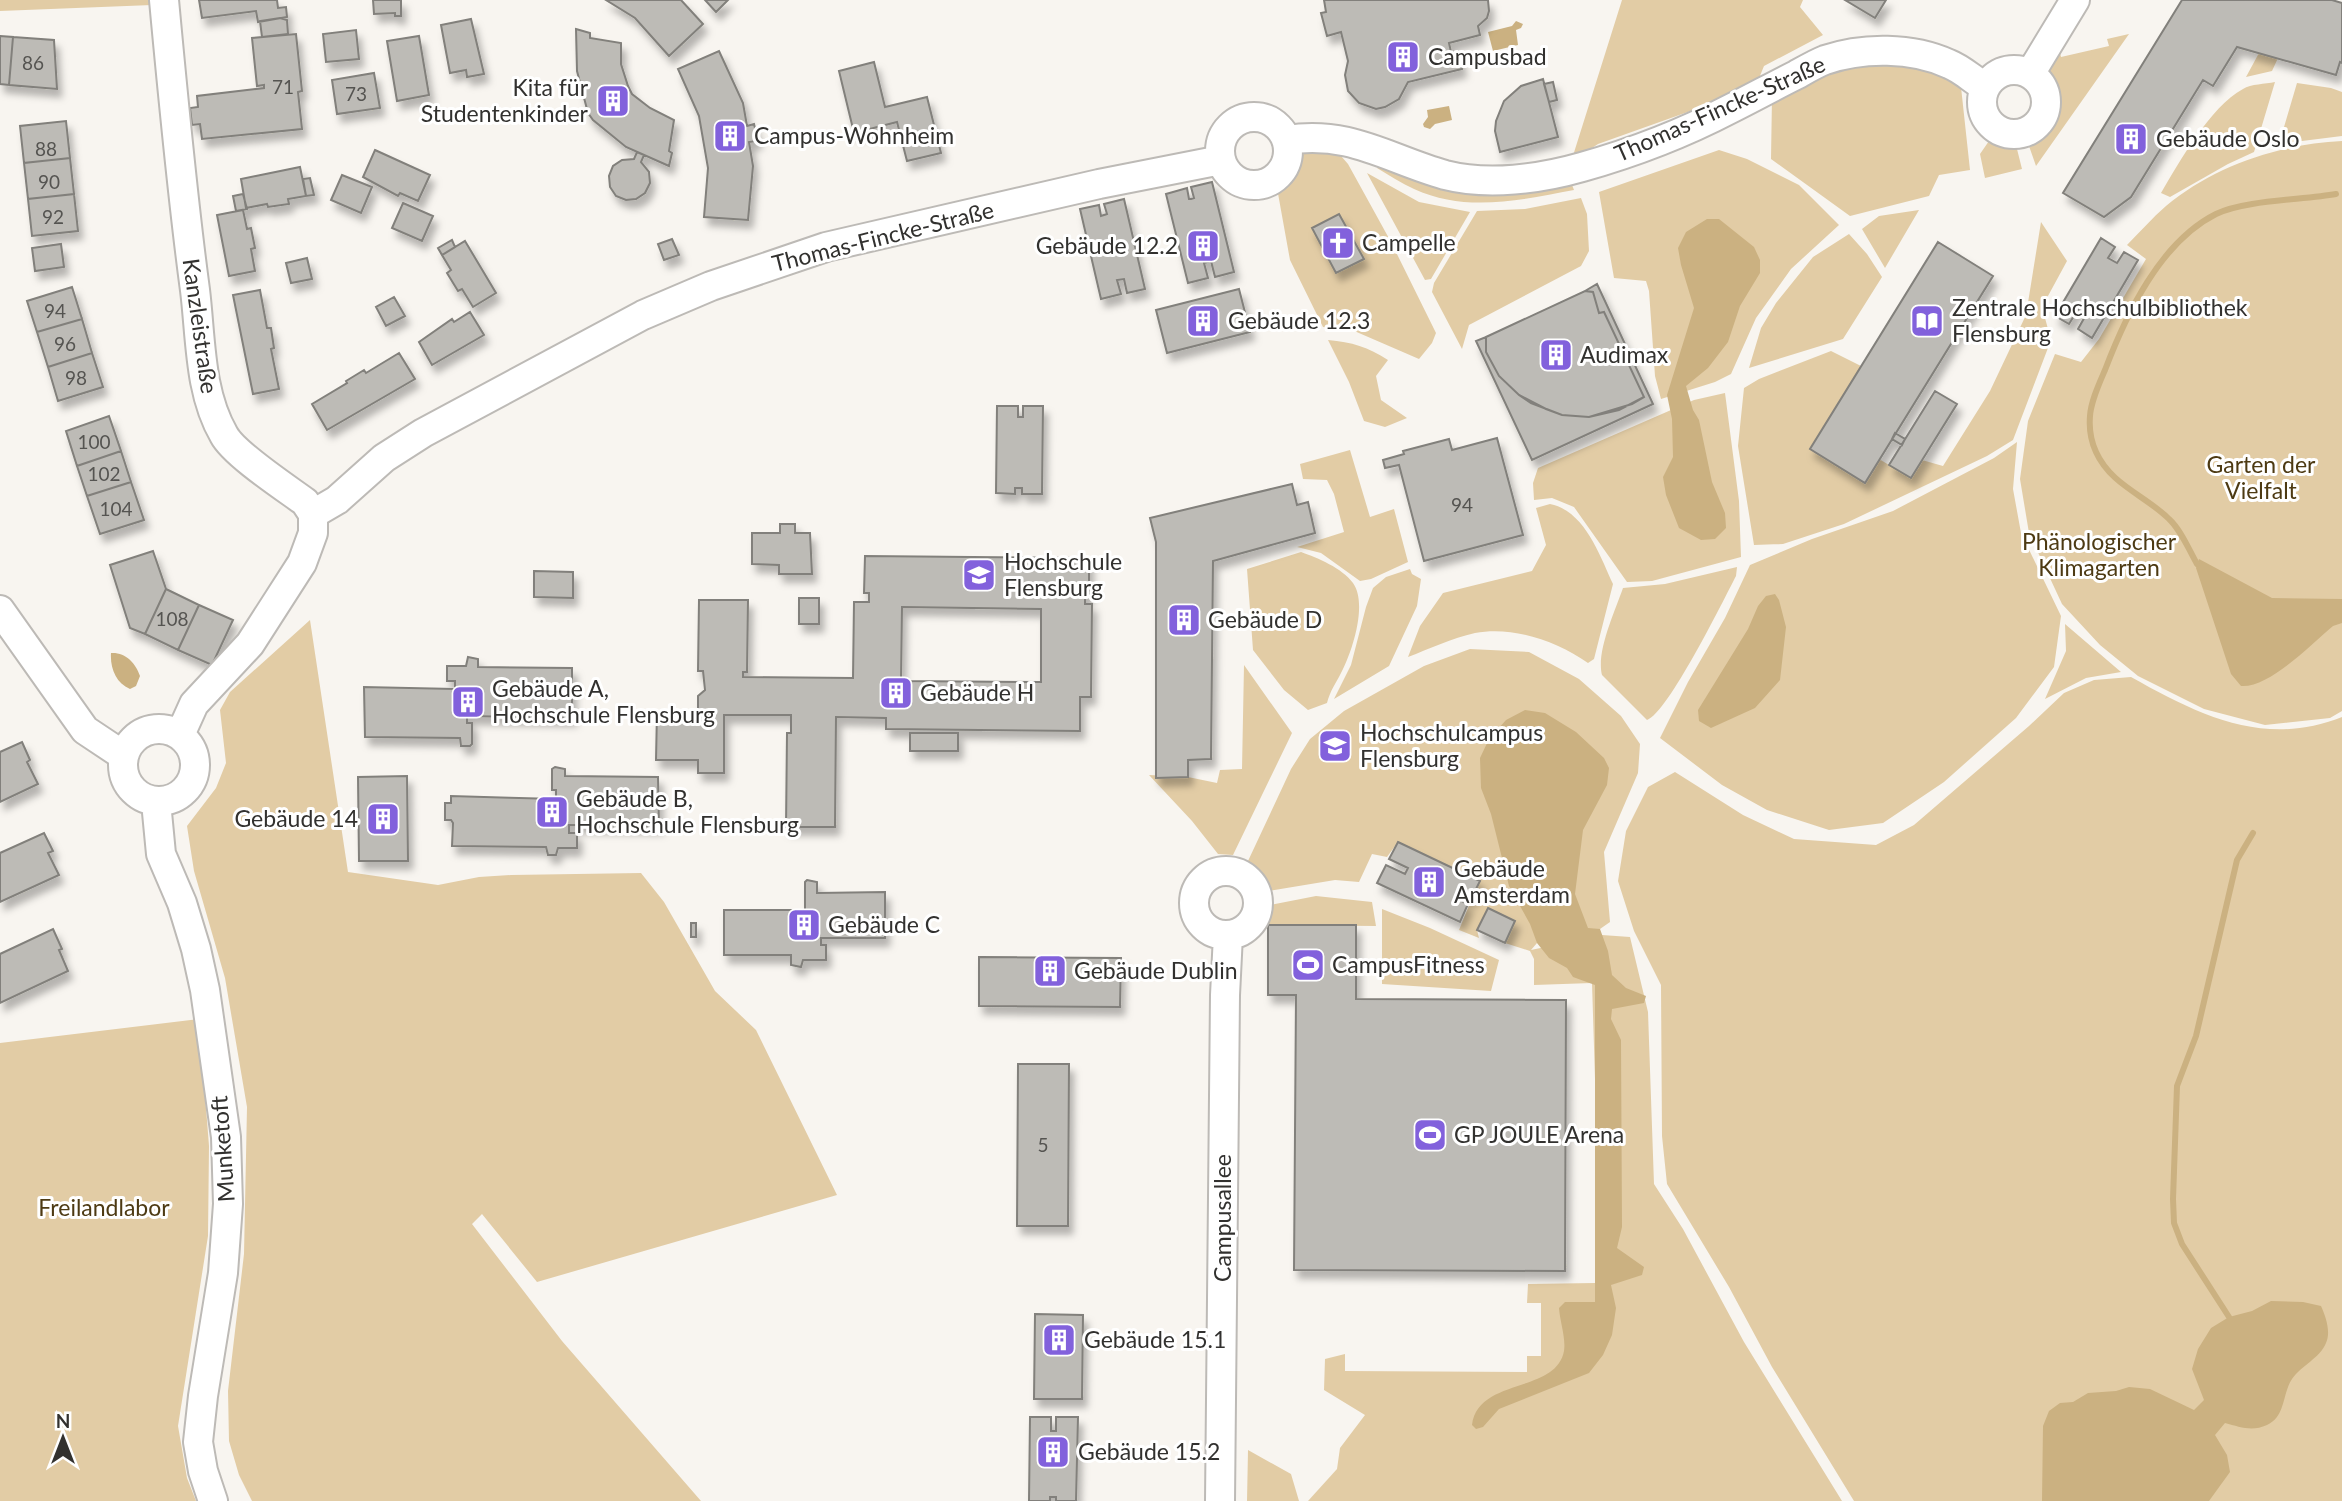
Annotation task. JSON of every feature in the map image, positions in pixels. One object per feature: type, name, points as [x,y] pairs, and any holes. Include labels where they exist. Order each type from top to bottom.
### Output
[{"type":"street","name":"Kanzleistraße","points":[[164,0],[189,253],[205,382],[213,411],[225,438],[235,449],[305,502],[313,514]]},
{"type":"street","points":[[2030,74],[2075,0]]},
{"type":"street","name":"Thomas-Fincke-Straße","points":[[1287,140],[1305,137],[1350,142],[1380,150],[1417,167],[1450,176],[1496,180],[1532,177],[1583,167],[1632,150],[1727,111],[1824,60],[1863,51],[1909,52],[1950,64],[1985,87]]},
{"type":"street","points":[[2008,70],[2020,70],[2030,74],[2041,84],[2046,94],[2043,117],[2033,129],[2022,134],[2000,132],[1986,120],[1982,110],[1981,98],[1985,87],[1997,74],[2008,70]]},
{"type":"street","points":[[1244,118],[1266,118],[1281,129],[1287,140],[1289,155],[1284,167],[1274,178],[1261,184],[1247,184],[1237,180],[1226,171],[1221,160],[1220,145],[1225,132],[1244,118]]},
{"type":"street","name":"Thomas-Fincke-Straße","points":[[313,514],[337,500],[384,458],[423,433],[643,315],[710,286],[826,247],[1099,184],[1221,160]]},
{"type":"street","points":[[180,735],[194,704],[250,644],[302,563],[313,533],[313,514]]},
{"type":"street","points":[[0,610],[85,730],[124,756]]},
{"type":"street","points":[[169,730],[180,735],[190,745],[195,756],[196,769],[192,781],[185,791],[174,798],[156,802],[140,796],[131,788],[123,768],[128,746],[146,731],[169,730]]},
{"type":"street","name":"Munketoft","points":[[156,802],[161,854],[182,903],[205,990],[226,1137],[228,1204],[223,1273],[198,1443],[203,1471],[213,1501]]},
{"type":"street","name":"Campusallee","points":[[1220,1501],[1225,995],[1228,935]]},
{"type":"green space","points":[[0,0],[152,0],[152,5],[0,11]]},
{"type":"green space","points":[[1622,0],[1803,0],[1800,7],[1823,35],[1764,66],[1755,88],[1598,144],[1571,162]]},
{"type":"green space","points":[[2129,34],[2036,166],[2029,146],[2046,133],[2054,123],[2057,113],[2058,104],[2050,69],[2051,57],[2058,45],[2061,57],[2109,46],[2107,39]]},
{"type":"green space","points":[[2259,53],[2278,58],[2272,71],[2246,77]]},
{"type":"green space","points":[[1914,62],[1961,87],[1970,170],[1939,175],[1929,196],[1850,216],[1771,159],[1772,97],[1840,65]]},
{"type":"green space","points":[[2275,82],[2254,152],[2170,197],[2161,193],[2197,136],[2219,108],[2246,87]]},
{"type":"green space","points":[[2297,83],[2342,92],[2342,136],[2279,144]]},
{"type":"green space","points":[[1989,141],[2017,149],[2022,169],[1985,178],[1980,154]]},
{"type":"green space","points":[[2342,141],[2342,711],[2330,718],[2265,725],[2204,709],[2138,676],[2100,645],[2062,604],[2029,533],[2020,479],[2028,421],[2055,354],[2081,362],[2099,339],[2146,259],[2127,245],[2166,206],[2205,179],[2272,152]]},
{"type":"green space","points":[[1334,148],[1348,164],[1391,242],[1436,333],[1432,343],[1419,359],[1352,330],[1323,327],[1290,260],[1277,188],[1302,152]]},
{"type":"green space","points":[[1719,150],[1747,159],[1799,185],[1839,225],[1791,269],[1756,318],[1731,374],[1715,382],[1661,399],[1655,376],[1649,291],[1646,281],[1614,278],[1599,192]]},
{"type":"green space","points":[[1381,164],[1570,180],[1574,190],[1494,202],[1453,201],[1409,187],[1377,168]]},
{"type":"green space","points":[[1367,173],[1419,202],[1470,212],[1431,279],[1425,280]]},
{"type":"green space","points":[[1581,198],[1587,214],[1589,251],[1581,266],[1469,325],[1462,349],[1432,292],[1434,283],[1477,211],[1525,209]]},
{"type":"green space","points":[[1919,210],[1885,268],[1862,229],[1879,216]]},
{"type":"green space","points":[[2041,222],[2067,261],[2042,307],[2051,340],[2013,440],[1987,456],[1844,524],[1783,544],[1754,545],[1738,446],[1744,388],[1759,379],[1831,351],[1861,366],[1810,449],[1864,483],[1879,459],[1911,478],[1922,460],[1943,466],[1990,391],[2026,315]]},
{"type":"green space","points":[[1849,234],[1867,254],[1882,277],[1843,339],[1749,368],[1761,328],[1776,303],[1813,257]]},
{"type":"green space","points":[[1328,340],[1359,346],[1388,360],[1376,376],[1381,400],[1407,418],[1385,427],[1364,421],[1349,382]]},
{"type":"green space","points":[[1725,393],[1739,501],[1741,557],[1652,581],[1627,582],[1574,507],[1552,498],[1534,500],[1533,483],[1538,468],[1694,400]]},
{"type":"green space","points":[[2017,442],[2013,489],[2021,533],[2061,616],[2054,667],[2016,718],[1944,782],[1883,823],[1829,830],[1767,810],[1722,785],[1660,738],[1725,618],[1750,565],[1812,539],[1893,511],[1994,458]]},
{"type":"green space","points":[[1350,450],[1370,517],[1394,509],[1408,562],[1371,579],[1360,581],[1321,553],[1297,547],[1344,532],[1334,494],[1327,480],[1303,479],[1300,464]]},
{"type":"green space","points":[[1550,504],[1562,508],[1582,525],[1597,548],[1613,584],[1594,659],[1588,663],[1562,648],[1534,637],[1490,631],[1458,638],[1408,657],[1420,626],[1443,593],[1532,571],[1546,545],[1536,508]]},
{"type":"green space","points":[[1301,552],[1343,573],[1353,583],[1359,603],[1354,641],[1327,703],[1308,710],[1284,690],[1253,650],[1247,569]]},
{"type":"green space","points":[[1737,567],[1736,576],[1681,678],[1656,713],[1647,720],[1602,675],[1604,643],[1623,588],[1665,584]]},
{"type":"green space","points":[[1410,569],[1412,574],[1421,579],[1417,606],[1389,666],[1334,699],[1351,665],[1373,588],[1386,577]]},
{"type":"green space","points":[[310,620],[348,872],[438,885],[479,877],[511,875],[641,873],[664,902],[715,991],[756,1030],[837,1195],[537,1282],[482,1214],[472,1224],[562,1341],[701,1501],[252,1501],[239,1475],[229,1441],[228,1391],[244,1254],[247,1107],[225,978],[194,871],[187,826],[216,788],[226,763],[220,710],[230,692]]},
{"type":"green space","points":[[2065,624],[2121,672],[2086,678],[2045,699],[2066,651]]},
{"type":"green space","points":[[1470,649],[1529,652],[1579,679],[1621,716],[1640,744],[1638,773],[1604,852],[1610,922],[1600,929],[1537,943],[1531,950],[1602,935],[1630,937],[1648,1012],[1654,1184],[1683,1229],[1744,1342],[1842,1501],[1308,1501],[1337,1469],[1340,1448],[1365,1415],[1324,1390],[1325,1359],[1345,1354],[1345,1371],[1527,1372],[1527,1356],[1541,1356],[1541,1303],[1527,1303],[1528,1284],[1595,1283],[1592,983],[1534,985],[1534,959],[1530,951],[1505,943],[1515,921],[1488,908],[1477,930],[1479,938],[1459,930],[1479,881],[1398,842],[1387,857],[1372,854],[1359,882],[1335,880],[1269,891],[1263,874],[1248,861],[1291,769],[1310,739],[1344,711],[1424,666]]},
{"type":"green space","points":[[1244,665],[1292,733],[1233,855],[1218,854],[1192,821],[1149,775],[1188,777],[1217,783],[1220,770],[1242,769]]},
{"type":"green space","points":[[2131,677],[2207,715],[2259,728],[2313,726],[2342,717],[2342,1501],[1854,1501],[1772,1367],[1729,1287],[1667,1184],[1662,1136],[1661,985],[1634,931],[1618,881],[1626,831],[1648,787],[1675,772],[1743,815],[1794,839],[1876,845],[1914,825],[2064,693],[2094,680]]},
{"type":"green space","points":[[1316,896],[1372,902],[1376,926],[1268,925],[1270,905]]},
{"type":"green space","points":[[1382,909],[1499,960],[1491,991],[1382,984]]},
{"type":"green space","name":"Freilandlabor","points":[[199,1019],[209,1146],[208,1236],[178,1426],[187,1478],[196,1501],[0,1501],[0,1043]]},
{"type":"green space","points":[[1248,1450],[1291,1474],[1299,1501],[1247,1501]]},
{"type":"shaded area","points":[[1516,21],[1523,24],[1516,30],[1518,45],[1493,51],[1488,32],[1512,26]]},
{"type":"shaded area","points":[[1449,106],[1452,120],[1435,124],[1430,129],[1424,127],[1428,117],[1427,110]]},
{"type":"shaded area","points":[[1707,219],[1719,219],[1754,247],[1760,260],[1760,273],[1740,306],[1728,342],[1708,368],[1686,386],[1699,420],[1712,482],[1725,513],[1726,528],[1715,539],[1701,540],[1679,528],[1666,495],[1663,477],[1673,457],[1672,419],[1667,395],[1694,308],[1678,248],[1686,232]]},
{"type":"shaded area","points":[[2199,559],[2272,598],[2342,599],[2342,623],[2333,626],[2277,673],[2252,685],[2241,686],[2231,674],[2196,568]]},
{"type":"shaded area","points":[[1775,594],[1786,627],[1780,680],[1755,708],[1711,728],[1699,721],[1698,710],[1748,629],[1758,606],[1766,596]]},
{"type":"shaded area","points":[[111,653],[121,654],[133,663],[140,676],[136,686],[130,689],[118,679],[113,669]]},
{"type":"shaded area","points":[[1525,710],[1545,713],[1576,732],[1604,758],[1609,768],[1607,785],[1583,830],[1575,894],[1588,928],[1600,929],[1608,951],[1612,975],[1626,988],[1646,996],[1644,1003],[1612,1009],[1611,1019],[1621,1040],[1622,1227],[1617,1248],[1644,1267],[1642,1275],[1611,1285],[1616,1308],[1612,1335],[1603,1355],[1589,1373],[1499,1409],[1483,1427],[1476,1429],[1472,1425],[1477,1410],[1488,1399],[1533,1381],[1558,1365],[1564,1351],[1559,1308],[1565,1302],[1595,1302],[1595,985],[1573,977],[1567,968],[1549,958],[1537,943],[1509,886],[1491,814],[1481,788],[1480,758],[1489,739],[1506,720]]},
{"type":"shaded area","points":[[2271,1301],[2303,1302],[2321,1306],[2327,1324],[2327,1339],[2320,1353],[2292,1379],[2281,1410],[2273,1421],[2262,1427],[2251,1428],[2225,1423],[2215,1435],[2227,1455],[2230,1472],[2209,1501],[2042,1501],[2043,1426],[2049,1411],[2060,1403],[2073,1402],[2088,1393],[2129,1387],[2150,1389],[2194,1410],[2204,1400],[2192,1369],[2198,1349],[2211,1328],[2229,1317],[2252,1311]]},
{"type":"building","points":[[199,0],[277,0],[278,8],[286,7],[287,17],[258,22],[256,11],[202,18]]},
{"type":"building","points":[[373,0],[401,0],[401,16],[395,16],[395,13],[374,14]]},
{"type":"building","points":[[606,0],[681,0],[703,24],[669,56],[635,18]]},
{"type":"building","points":[[705,0],[728,0],[716,12]]},
{"type":"building","name":"Campusbad","points":[[1324,0],[1488,0],[1489,11],[1487,18],[1478,26],[1480,35],[1449,43],[1451,52],[1458,51],[1462,69],[1408,82],[1399,99],[1376,109],[1359,103],[1348,91],[1345,75],[1348,61],[1341,32],[1327,36],[1321,13],[1326,12]]},
{"type":"building","points":[[1845,0],[1886,0],[1875,18]]},
{"type":"building","name":"Gebäude Oslo","points":[[2182,0],[2332,0],[2342,3],[2342,63],[2340,62],[2336,75],[2237,47],[2213,86],[2203,80],[2131,197],[2104,217],[2063,193]]},
{"type":"building","points":[[280,18],[287,20],[288,34],[262,37],[260,21]]},
{"type":"building","points":[[471,19],[484,74],[467,77],[466,70],[450,73],[441,25]]},
{"type":"building","name":"Kita für Studentenkinder","points":[[576,29],[590,33],[590,38],[621,43],[621,64],[632,94],[650,108],[674,120],[669,166],[626,147],[588,113],[577,71]]},
{"type":"building","points":[[356,30],[359,59],[326,62],[323,34]]},
{"type":"building","points":[[296,34],[302,91],[298,92],[302,129],[202,139],[200,124],[192,125],[190,108],[198,107],[197,96],[264,88],[264,85],[257,86],[252,38]]},
{"type":"building","points":[[0,36],[13,37],[9,85],[0,84]]},
{"type":"building","points":[[419,36],[429,95],[397,101],[387,41]]},
{"type":"building","points":[[13,37],[54,40],[57,89],[9,85]]},
{"type":"building","name":"Campus-Wohnheim","points":[[719,51],[743,103],[747,126],[754,124],[756,132],[757,141],[749,142],[753,166],[748,220],[704,217],[708,168],[699,116],[678,69]]},
{"type":"building","points":[[874,62],[885,107],[927,97],[941,153],[907,161],[897,122],[854,133],[839,71]]},
{"type":"building","points":[[374,73],[380,108],[337,114],[332,80]]},
{"type":"building","points":[[1543,79],[1558,137],[1500,152],[1495,131],[1504,101],[1521,86]]},
{"type":"building","points":[[1553,82],[1557,100],[1549,102],[1544,84]]},
{"type":"building","points":[[66,121],[70,158],[24,163],[20,126]]},
{"type":"building","points":[[375,150],[430,175],[418,201],[400,193],[398,196],[363,177]]},
{"type":"building","points":[[637,152],[644,155],[641,162],[649,172],[650,183],[645,193],[636,199],[626,200],[616,196],[610,187],[609,176],[613,166],[622,160],[634,159]]},
{"type":"building","points":[[70,158],[74,194],[28,199],[24,163]]},
{"type":"building","points":[[300,167],[306,196],[288,199],[289,204],[246,208],[241,179]]},
{"type":"building","points":[[342,175],[372,187],[361,213],[331,200]]},
{"type":"building","points":[[310,178],[314,195],[306,196],[303,179]]},
{"type":"building","name":"Gebäude 12.2","points":[[1212,182],[1234,272],[1215,277],[1211,261],[1204,263],[1208,278],[1188,283],[1166,194],[1187,188],[1191,199],[1194,198],[1191,187]]},
{"type":"building","points":[[74,194],[78,231],[32,236],[28,199]]},
{"type":"building","points":[[243,194],[247,209],[236,211],[233,196]]},
{"type":"building","points":[[1124,199],[1145,289],[1127,293],[1124,279],[1117,280],[1121,294],[1101,299],[1080,209],[1099,205],[1101,216],[1107,214],[1104,204]]},
{"type":"building","points":[[403,203],[433,216],[422,241],[392,228]]},
{"type":"building","points":[[243,210],[247,229],[251,228],[255,248],[251,249],[255,271],[229,276],[217,215]]},
{"type":"building","name":"Campelle","points":[[1339,214],[1364,259],[1336,273],[1312,228]]},
{"type":"building","points":[[2101,238],[2115,247],[2108,258],[2117,263],[2124,252],[2138,260],[2092,338],[2078,329],[2087,313],[2079,308],[2069,324],[2055,316]]},
{"type":"building","points":[[672,239],[679,255],[664,260],[658,244]]},
{"type":"building","points":[[452,240],[455,247],[442,255],[438,248]]},
{"type":"building","points":[[465,241],[496,293],[473,307],[462,289],[458,291],[447,273],[451,270],[442,255]]},
{"type":"building","name":"Zentrale Hochschulbibliothek Flensburg","points":[[1938,242],[1993,276],[1865,483],[1810,449]]},
{"type":"building","points":[[61,244],[64,267],[35,271],[32,248]]},
{"type":"building","points":[[307,258],[312,279],[291,283],[286,263]]},
{"type":"building","points":[[1597,284],[1653,404],[1532,460],[1476,341],[1486,337],[1486,352],[1499,376],[1519,395],[1546,409],[1562,415],[1589,417],[1632,404],[1644,397],[1604,312],[1599,313],[1593,292],[1585,291]]},
{"type":"building","points":[[72,287],[82,319],[37,332],[27,301]]},
{"type":"building","name":"Gebäude 12.3","points":[[1239,289],[1250,332],[1167,353],[1156,310]]},
{"type":"building","points":[[260,290],[267,328],[271,328],[274,348],[271,349],[279,389],[253,394],[233,295]]},
{"type":"building","name":"Audimax","points":[[1585,291],[1593,292],[1599,313],[1604,312],[1644,397],[1619,410],[1589,417],[1562,415],[1531,403],[1499,376],[1486,352],[1486,337]]},
{"type":"building","points":[[394,297],[405,316],[386,326],[376,307]]},
{"type":"building","points":[[470,312],[484,335],[432,365],[419,342],[452,319],[454,322]]},
{"type":"building","points":[[82,319],[92,353],[48,367],[37,332]]},
{"type":"building","points":[[92,353],[103,387],[58,401],[48,367]]},
{"type":"building","points":[[399,353],[415,379],[327,430],[312,404],[364,370],[366,373]]},
{"type":"building","points":[[1935,391],[1957,404],[1911,478],[1889,465]]},
{"type":"building","points":[[997,406],[1018,406],[1018,417],[1023,417],[1023,406],[1043,406],[1042,494],[1022,494],[1022,488],[1015,488],[1015,494],[996,493]]},
{"type":"building","points":[[109,416],[121,451],[77,466],[66,431]]},
{"type":"building","points":[[1895,433],[1905,439],[1902,445],[1892,439]]},
{"type":"building","points":[[1497,438],[1523,535],[1424,561],[1399,465],[1385,468],[1383,460],[1404,454],[1403,451],[1449,439],[1452,450]]},
{"type":"building","points":[[121,451],[131,482],[87,496],[77,466]]},
{"type":"building","points":[[131,482],[144,520],[100,534],[87,496]]},
{"type":"building","name":"Gebäude D","points":[[1292,484],[1297,505],[1308,502],[1315,533],[1213,561],[1211,759],[1188,760],[1188,777],[1156,778],[1156,542],[1150,518]]},
{"type":"building","points":[[780,524],[795,524],[795,533],[810,533],[812,574],[779,574],[779,565],[752,564],[752,533],[780,533]]},
{"type":"building","points":[[153,551],[166,589],[145,634],[130,628],[110,565]]},
{"type":"building","name":"Gebäude H","points":[[865,556],[1089,558],[1089,595],[1085,595],[1085,604],[1092,604],[1091,697],[1080,697],[1080,731],[886,729],[886,718],[836,717],[835,827],[786,827],[787,733],[791,733],[791,715],[724,715],[724,773],[698,773],[698,760],[656,760],[657,711],[698,711],[698,696],[705,690],[703,671],[698,671],[699,600],[748,600],[747,672],[743,672],[743,677],[853,678],[854,602],[869,602],[869,593],[864,593]],"holes":[[[902,607],[1041,609],[1041,682],[901,681]]]},
{"type":"building","points":[[534,571],[573,572],[573,598],[534,597]]},
{"type":"building","points":[[166,589],[199,605],[178,650],[145,634]]},
{"type":"building","points":[[799,598],[819,598],[819,624],[799,624]]},
{"type":"building","points":[[199,605],[233,620],[212,665],[178,650]]},
{"type":"building","name":"Gebäude A, Hochschule Flensburg","points":[[468,657],[478,659],[478,667],[572,668],[572,718],[467,716],[467,723],[472,723],[470,746],[461,746],[460,738],[365,737],[364,687],[455,689],[455,681],[447,681],[447,666],[466,666]]},
{"type":"building","points":[[910,733],[958,733],[958,751],[910,751]]},
{"type":"building","points":[[22,742],[30,760],[27,762],[38,784],[0,802],[0,752]]},
{"type":"building","name":"Gebäude B, Hochschule Flensburg","points":[[552,769],[565,769],[565,776],[658,777],[659,826],[569,825],[569,833],[577,833],[577,848],[558,848],[556,855],[548,855],[546,847],[452,846],[453,823],[451,820],[445,820],[445,803],[451,803],[451,796],[556,799],[556,790],[552,790]]},
{"type":"building","name":"Gebäude 14","points":[[407,776],[408,861],[359,861],[358,777]]},
{"type":"building","points":[[44,833],[53,851],[48,853],[59,875],[0,902],[0,853]]},
{"type":"building","name":"Gebäude Amsterdam","points":[[1398,842],[1480,881],[1471,899],[1459,894],[1457,899],[1468,904],[1460,922],[1377,883],[1386,865],[1405,874],[1408,868],[1389,859]]},
{"type":"building","name":"Gebäude C","points":[[807,880],[817,882],[817,893],[885,892],[885,938],[821,938],[821,945],[826,945],[826,960],[803,960],[801,967],[791,965],[791,955],[724,955],[724,910],[792,910],[792,913],[805,913]]},
{"type":"building","points":[[1488,908],[1515,921],[1505,943],[1477,930]]},
{"type":"building","points":[[691,923],[696,923],[696,937],[691,937]]},
{"type":"building","name":"GP JOULE Arena","points":[[1268,925],[1356,925],[1356,999],[1566,1000],[1565,1271],[1294,1270],[1296,995],[1268,995]]},
{"type":"building","points":[[53,929],[68,971],[0,1003],[0,954]]},
{"type":"building","name":"Gebäude Dublin","points":[[979,957],[1121,958],[1120,1007],[979,1006]]},
{"type":"building","points":[[1018,1064],[1069,1064],[1068,1226],[1017,1226]]},
{"type":"building","name":"Gebäude 15.1","points":[[1035,1314],[1083,1315],[1082,1399],[1034,1399]]},
{"type":"building","name":"Gebäude 15.2","points":[[1030,1417],[1051,1417],[1051,1431],[1056,1431],[1056,1417],[1078,1417],[1076,1501],[1056,1501],[1056,1497],[1050,1497],[1050,1501],[1029,1501]]},
{"type":"waterway","points":[[2197,564],[2173,524],[2119,481],[2102,463],[2094,448],[2090,430],[2091,410],[2096,393],[2123,326],[2147,282],[2178,242],[2196,226],[2228,209],[2336,194]]},
{"type":"waterway","points":[[2229,1317],[2182,1244],[2174,1223],[2177,1086],[2196,1036],[2237,860],[2253,833]]},
{"type":"place","name":"Campusbad","points":[[1403,57]]},
{"type":"place","name":"Kita für Studentenkinder","points":[[613,101]]},
{"type":"place","name":"Campus-Wohnheim","points":[[730,136]]},
{"type":"place","name":"Gebäude Oslo","points":[[2131,139]]},
{"type":"place","name":"Campelle","points":[[1338,243]]},
{"type":"place","name":"Gebäude 12.2","points":[[1203,246]]},
{"type":"place","name":"Gebäude 12.3","points":[[1203,321]]},
{"type":"place","name":"Zentrale Hochschulbibliothek Flensburg","points":[[1927,321]]},
{"type":"place","name":"Audimax","points":[[1556,355]]},
{"type":"place","name":"Hochschule Flensburg","points":[[979,575]]},
{"type":"place","name":"Gebäude D","points":[[1184,620]]},
{"type":"place","name":"Gebäude H","points":[[896,693]]},
{"type":"place","name":"Gebäude A, Hochschule Flensburg","points":[[468,702]]},
{"type":"place","name":"Hochschulcampus Flensburg","points":[[1335,746]]},
{"type":"place","name":"Gebäude B, Hochschule Flensburg","points":[[552,812]]},
{"type":"place","name":"Gebäude 14","points":[[383,819]]},
{"type":"place","name":"Gebäude Amsterdam","points":[[1429,882]]},
{"type":"place","name":"Gebäude C","points":[[804,925]]},
{"type":"place","name":"CampusFitness","points":[[1308,965]]},
{"type":"place","name":"Gebäude Dublin","points":[[1050,971]]},
{"type":"place","name":"GP JOULE Arena","points":[[1430,1135]]},
{"type":"place","name":"Gebäude 15.1","points":[[1059,1340]]},
{"type":"place","name":"Gebäude 15.2","points":[[1053,1452]]},
{"type":"park label","name":"Garten der Vielfalt","points":[[2261,478]]},
{"type":"park label","name":"Phänologischer Klimagarten","points":[[2099,555]]}]
